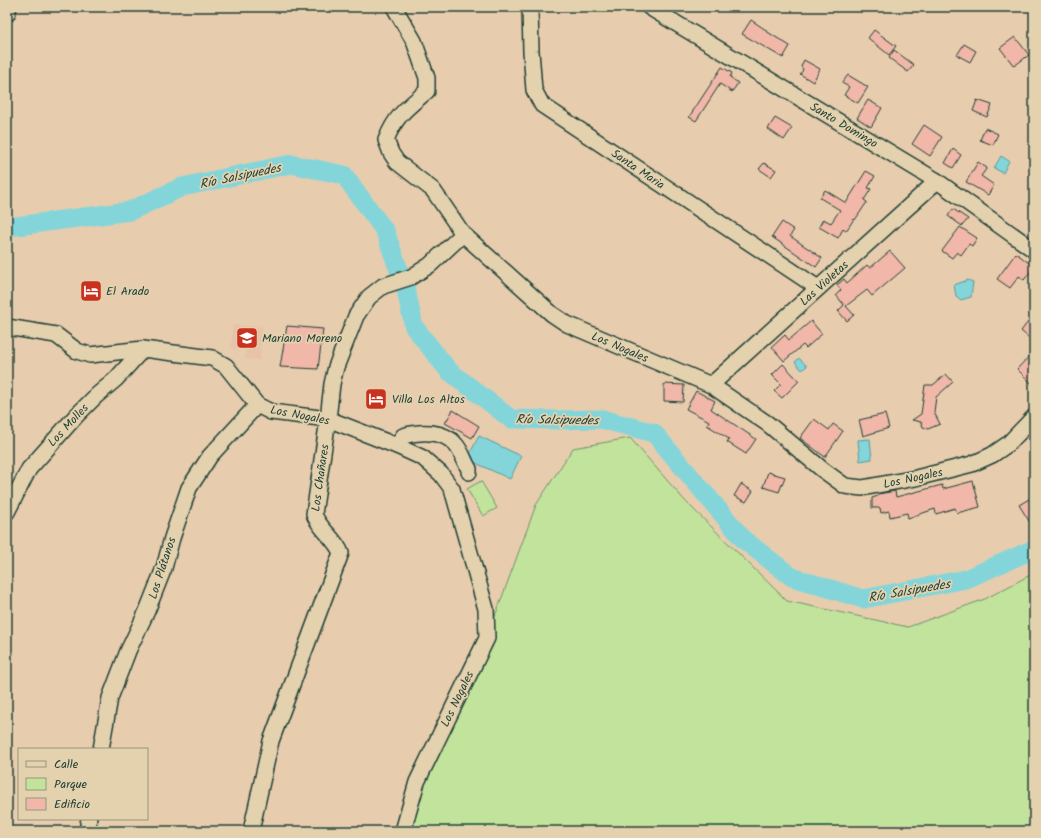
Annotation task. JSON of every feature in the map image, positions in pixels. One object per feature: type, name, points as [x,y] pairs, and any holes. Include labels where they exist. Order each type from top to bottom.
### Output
[{"type":"street","points":[[7,14],[9,7]]},
{"type":"street","name":"Los Nogales","points":[[394,7],[414,41],[427,78],[427,91],[403,111],[392,125],[386,140],[391,153],[397,162],[433,190],[464,234],[552,314],[567,324],[711,385],[768,424],[822,470],[845,486],[862,488],[916,478],[972,464],[992,455],[1008,444],[1034,417]]},
{"type":"street","name":"Santa Maria","points":[[530,7],[534,90],[542,105],[818,288]]},
{"type":"street","name":"Santo Domingo","points":[[649,7],[937,181],[1034,250]]},
{"type":"street","name":"Las Violetas","points":[[711,385],[937,181]]},
{"type":"street","name":"Los Chañares","points":[[251,831],[271,741],[341,553],[338,546],[316,521],[314,514],[332,384],[336,367],[356,316],[369,297],[383,286],[411,277],[430,265],[464,234]]},
{"type":"street","name":"Los Nogales","points":[[7,327],[56,335],[77,351],[90,355],[143,349],[212,358],[226,366],[257,405],[271,412],[328,419],[397,446],[423,458],[441,474],[452,489],[486,609],[487,638],[417,782],[403,831]]},
{"type":"street","name":"Los Molles","points":[[7,512],[29,469],[76,416],[116,379],[143,349]]},
{"type":"street","name":"Los Plátanos","points":[[101,748],[110,698],[128,651],[147,611],[164,568],[172,538],[189,488],[210,456],[257,405]]},
{"type":"street","points":[[397,446],[403,436],[414,433],[431,433],[446,437],[455,443],[462,453],[469,472]]},
{"type":"street","points":[[88,831],[90,820]]},
{"type":"shaded area","name":"Mariano Moreno","points":[[233,325],[262,327],[260,360],[245,359],[246,350],[231,349]]},
{"type":"green space","points":[[630,438],[686,502],[787,601],[908,627],[985,599],[1034,573],[1034,831],[403,831],[487,638],[536,505],[573,448]]},
{"type":"green space","points":[[481,481],[497,508],[483,516],[467,489]]},
{"type":"water","points":[[1001,156],[1009,161],[1003,173],[994,168]]},
{"type":"water","points":[[968,280],[973,282],[971,297],[961,300],[956,296],[954,285]]},
{"type":"water","points":[[799,358],[807,366],[802,370],[795,362]]},
{"type":"water","points":[[479,436],[521,456],[510,479],[467,459]]},
{"type":"water","points":[[870,439],[872,459],[860,461],[858,440]]},
{"type":"building","points":[[751,20],[790,46],[783,58],[742,34]]},
{"type":"building","points":[[874,30],[896,46],[889,55],[868,38]]},
{"type":"building","points":[[1015,37],[1029,55],[1014,66],[1000,48]]},
{"type":"building","points":[[964,44],[976,51],[970,62],[957,55]]},
{"type":"building","points":[[894,50],[914,65],[908,72],[889,58]]},
{"type":"building","points":[[804,60],[820,69],[813,82],[800,74],[803,70],[801,66]]},
{"type":"building","points":[[722,67],[732,73],[730,77],[738,83],[732,92],[720,84],[696,121],[689,117]]},
{"type":"building","points":[[848,75],[868,87],[858,103],[844,95],[849,87],[842,83]]},
{"type":"building","points":[[868,100],[882,108],[871,127],[857,118]]},
{"type":"building","points":[[977,100],[992,105],[987,117],[973,111]]},
{"type":"building","points":[[775,118],[792,128],[784,140],[768,129]]},
{"type":"building","points":[[924,125],[942,137],[930,156],[912,144]]},
{"type":"building","points":[[985,128],[998,134],[993,145],[980,140]]},
{"type":"building","points":[[953,149],[961,155],[953,168],[945,163]]},
{"type":"building","points":[[978,162],[987,168],[981,176],[994,185],[988,195],[966,182]]},
{"type":"building","points":[[764,163],[776,170],[771,177],[759,169]]},
{"type":"building","points":[[866,171],[875,176],[868,188],[871,189],[864,200],[867,202],[846,231],[843,229],[838,238],[819,227],[823,219],[831,223],[840,210],[820,198],[825,190],[846,203]]},
{"type":"building","points":[[953,209],[968,219],[962,226],[948,216]]},
{"type":"building","points":[[782,222],[794,230],[790,236],[822,258],[816,267],[772,237]]},
{"type":"building","points":[[960,227],[977,238],[972,246],[969,244],[961,255],[957,252],[952,258],[942,251]]},
{"type":"building","points":[[890,251],[905,268],[872,296],[867,290],[846,306],[854,315],[847,321],[838,311],[844,305],[836,295],[841,290],[837,285],[844,279],[847,283],[867,265],[870,268]]},
{"type":"building","points":[[1016,253],[1034,267],[1024,280],[1019,276],[1010,288],[997,279]]},
{"type":"building","points":[[811,321],[822,334],[806,348],[803,345],[784,361],[772,347],[785,335],[789,340]]},
{"type":"building","points":[[1028,322],[1034,327],[1034,332],[1029,338],[1021,331]]},
{"type":"building","points":[[287,326],[323,329],[318,369],[280,367]]},
{"type":"building","points":[[1034,351],[1034,386],[1017,369]]},
{"type":"building","points":[[783,364],[799,381],[782,398],[774,391],[781,384],[772,375]]},
{"type":"building","points":[[946,374],[953,382],[936,397],[934,412],[940,424],[928,429],[923,427],[921,422],[912,420],[921,414],[925,385],[933,385]]},
{"type":"building","points":[[664,384],[684,385],[683,402],[664,401]]},
{"type":"building","points":[[696,391],[715,401],[711,409],[756,439],[746,454],[727,442],[729,439],[707,425],[709,421],[686,409]]},
{"type":"building","points":[[453,410],[479,426],[472,438],[445,423]]},
{"type":"building","points":[[885,414],[889,428],[863,436],[859,420]]},
{"type":"building","points":[[814,419],[829,430],[833,424],[843,431],[825,457],[800,438]]},
{"type":"building","points":[[768,472],[785,477],[779,492],[763,487]]},
{"type":"building","points":[[973,481],[980,507],[957,513],[955,508],[936,514],[935,509],[908,518],[907,513],[890,517],[889,511],[881,513],[880,508],[872,508],[872,498],[878,496],[878,494],[895,491],[896,497],[942,485],[943,489]]},
{"type":"building","points":[[741,484],[753,491],[746,502],[734,496]]},
{"type":"building","points":[[1034,496],[1034,529],[1019,505]]},
{"type":"waterway","name":"Río Salsipuedes","points":[[7,226],[17,226],[130,211],[182,187],[291,164],[344,175],[385,231],[406,290],[414,327],[449,371],[511,419],[601,419],[654,433],[744,540],[792,577],[863,599],[966,579],[1034,549]]},
{"type":"place","name":"El Arado","points":[[91,291]]},
{"type":"place","name":"Mariano Moreno","points":[[247,338]]},
{"type":"place","name":"Villa Los Altos","points":[[376,399]]}]
